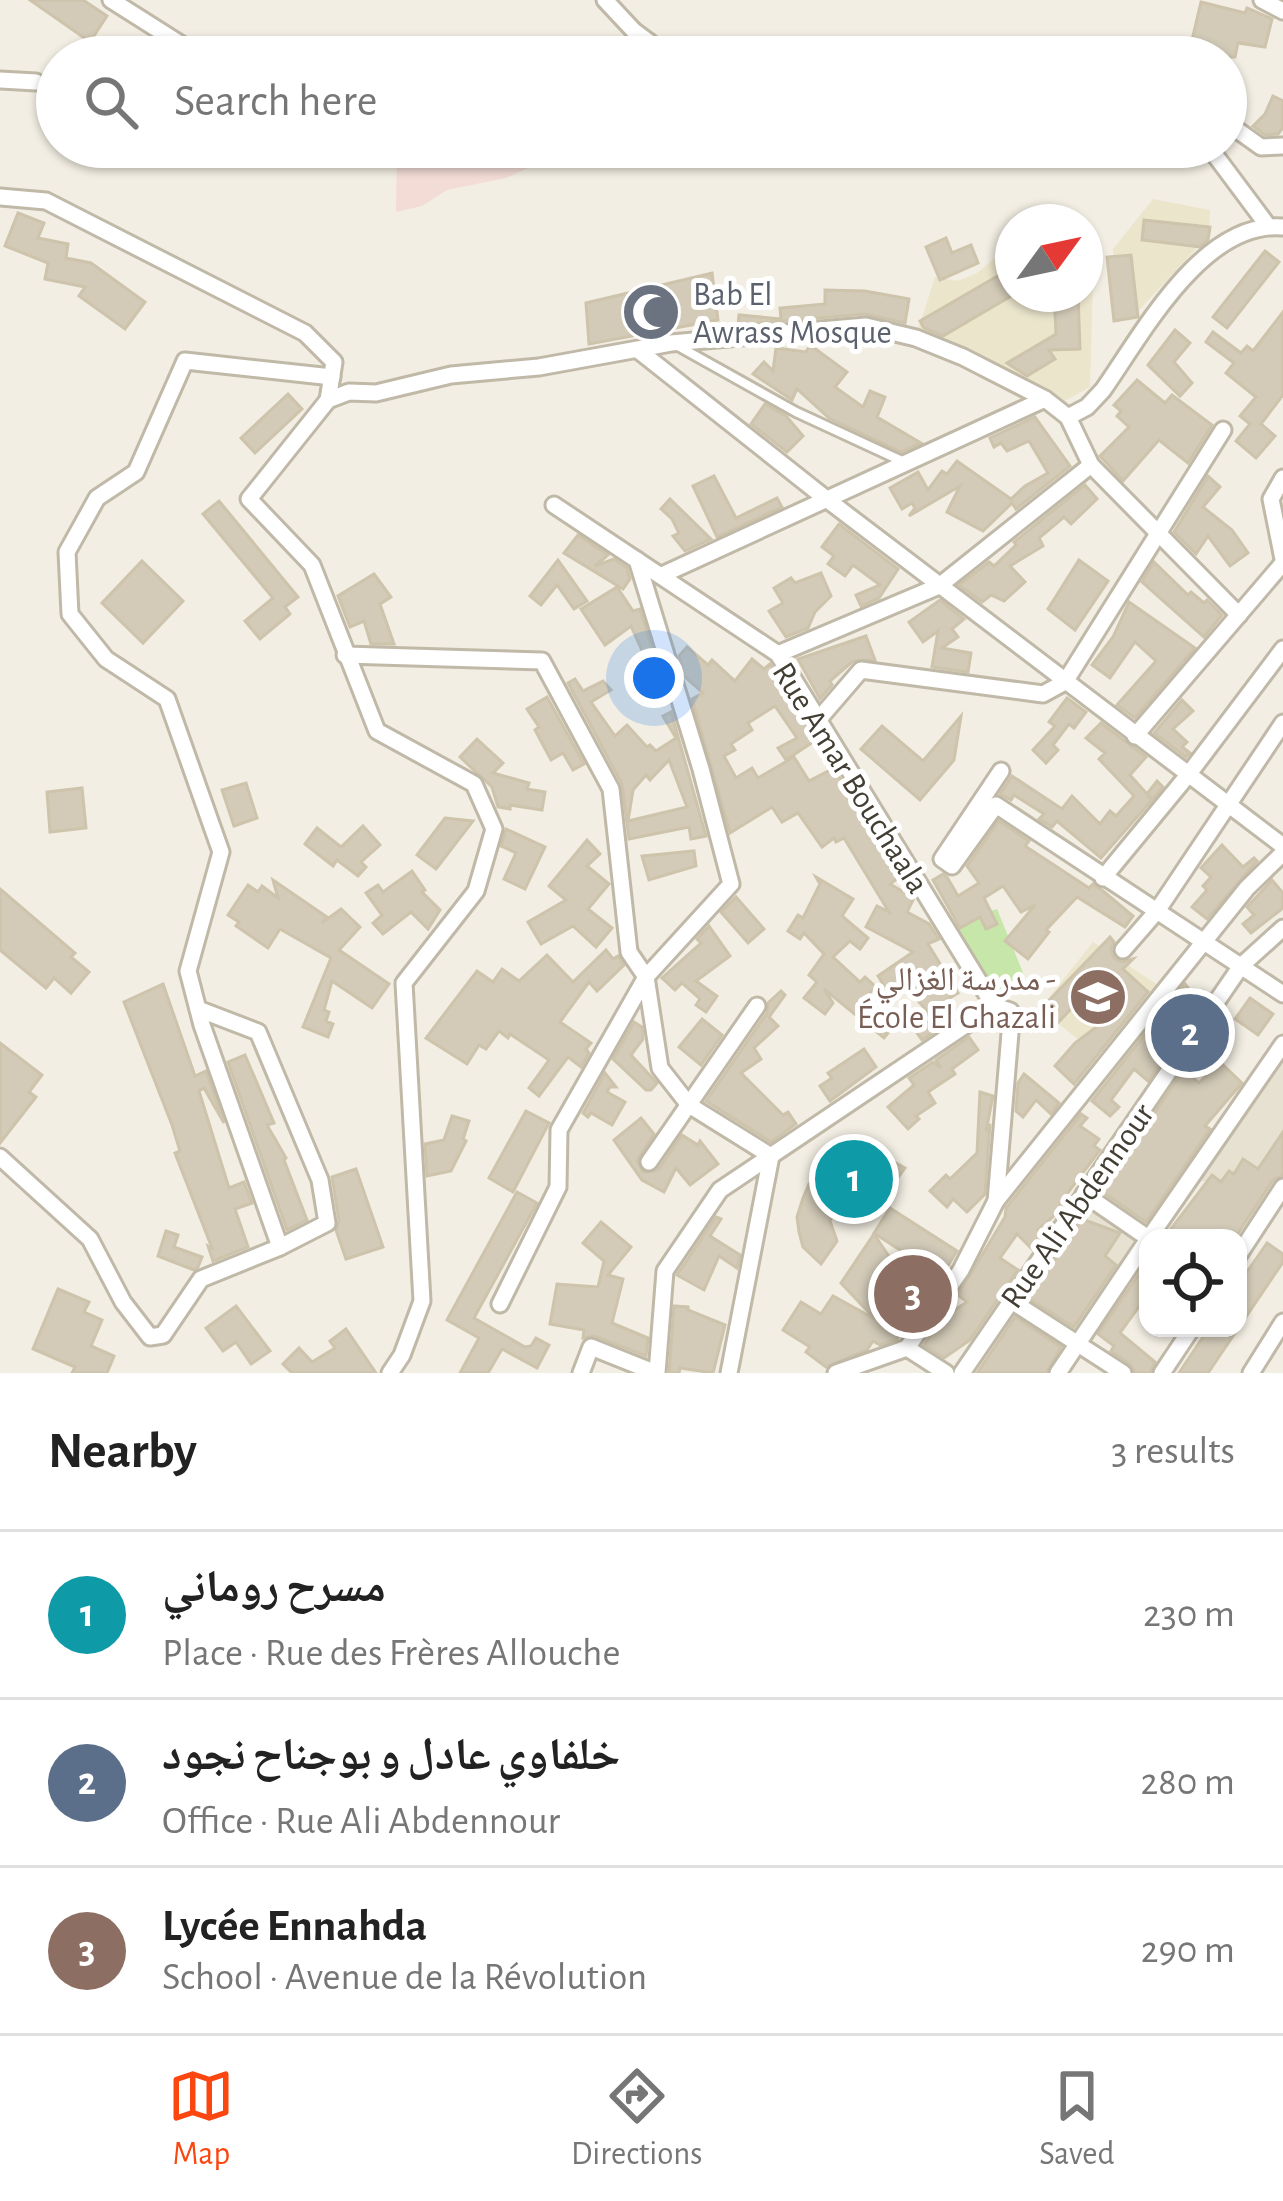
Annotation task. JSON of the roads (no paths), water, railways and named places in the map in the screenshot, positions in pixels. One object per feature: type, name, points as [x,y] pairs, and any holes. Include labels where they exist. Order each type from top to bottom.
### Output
[{"type":"street","points":[[111,0],[168,36]]},
{"type":"street","points":[[605,0],[641,36]]},
{"type":"street","points":[[1262,0],[1283,11]]},
{"type":"street","points":[[0,80],[36,82]]},
{"type":"street","points":[[1247,137],[1261,147],[1283,146]]},
{"type":"street","points":[[1068,417],[1088,407],[1103,390],[1188,271],[1233,238],[1276,226],[1227,168]]},
{"type":"street","points":[[0,197],[46,202],[305,333],[334,362],[328,400],[249,499],[313,565],[377,731],[474,784],[494,829],[476,891],[404,983],[422,1301],[398,1370]]},
{"type":"street","points":[[328,400],[349,392],[376,393],[451,375],[539,368],[671,343],[866,326],[916,338],[964,357],[1045,399],[1068,417],[1091,465],[1239,615]]},
{"type":"street","points":[[638,350],[1283,849],[1247,887],[996,1201],[961,1270],[907,1348],[836,1373]]},
{"type":"street","points":[[280,1247],[188,971],[221,852],[166,699],[106,659],[70,614],[68,552],[97,498],[136,472],[185,361],[332,377]]},
{"type":"street","points":[[662,575],[1045,399]]},
{"type":"street","points":[[818,721],[862,670],[1043,694],[1065,682],[1223,430]]},
{"type":"street","points":[[778,654],[940,586],[1091,465]]},
{"type":"street","points":[[1135,736],[1283,561],[1271,499],[1283,478]]},
{"type":"street","name":"Rue Amar Bouchaala","points":[[554,505],[778,654],[1002,1008]]},
{"type":"street","points":[[500,1304],[558,1187],[559,1130],[646,977],[730,884],[701,769],[637,560]]},
{"type":"street","points":[[1103,878],[1283,649]]},
{"type":"street","points":[[345,655],[542,661],[611,789],[629,952],[646,977],[660,1068],[689,1105],[772,1156]]},
{"type":"street","points":[[1123,950],[1157,911],[1283,723]]},
{"type":"street","points":[[1001,771],[942,859],[952,866],[996,805],[1283,994]]},
{"type":"street","name":"Rue Ali Abdennour","points":[[962,1373],[1241,966],[1283,928]]},
{"type":"street","points":[[650,1162],[757,1006]]},
{"type":"street","points":[[581,1373],[591,1347],[657,1373],[665,1270],[720,1190],[1002,1008]]},
{"type":"street","points":[[996,1201],[1002,1008]]},
{"type":"street","points":[[0,1157],[90,1239],[123,1302],[150,1337],[163,1335],[200,1280],[327,1222],[320,1180],[258,1032],[198,1009]]},
{"type":"street","points":[[1154,1229],[1283,1044]]},
{"type":"street","points":[[729,1373],[772,1156]]},
{"type":"street","points":[[1247,1242],[1283,1187]]},
{"type":"street","points":[[1084,1194],[1139,1232]]},
{"type":"street","points":[[1058,1373],[1139,1251]]},
{"type":"street","points":[[1010,1300],[1124,1373]]},
{"type":"street","points":[[1251,1373],[1283,1322]]},
{"type":"street","points":[[1162,1373],[1186,1337]]},
{"type":"street","points":[[907,1348],[946,1373]]},
{"type":"lane","points":[[671,343],[796,412],[904,462]]},
{"type":"place","name":"Bab El Awrass Mosque","points":[[651,312]]},
{"type":"place","name":"مدرسة الغزالي - École El Ghazali","points":[[1098,997]]},
{"type":"place","name":"خلفاوي عادل و بوجناح نجود","points":[[1190,1033]]},
{"type":"place","name":"مسرح روماني","points":[[854,1179]]},
{"type":"place","name":"Lycée Ennahda","points":[[913,1294]]}]
